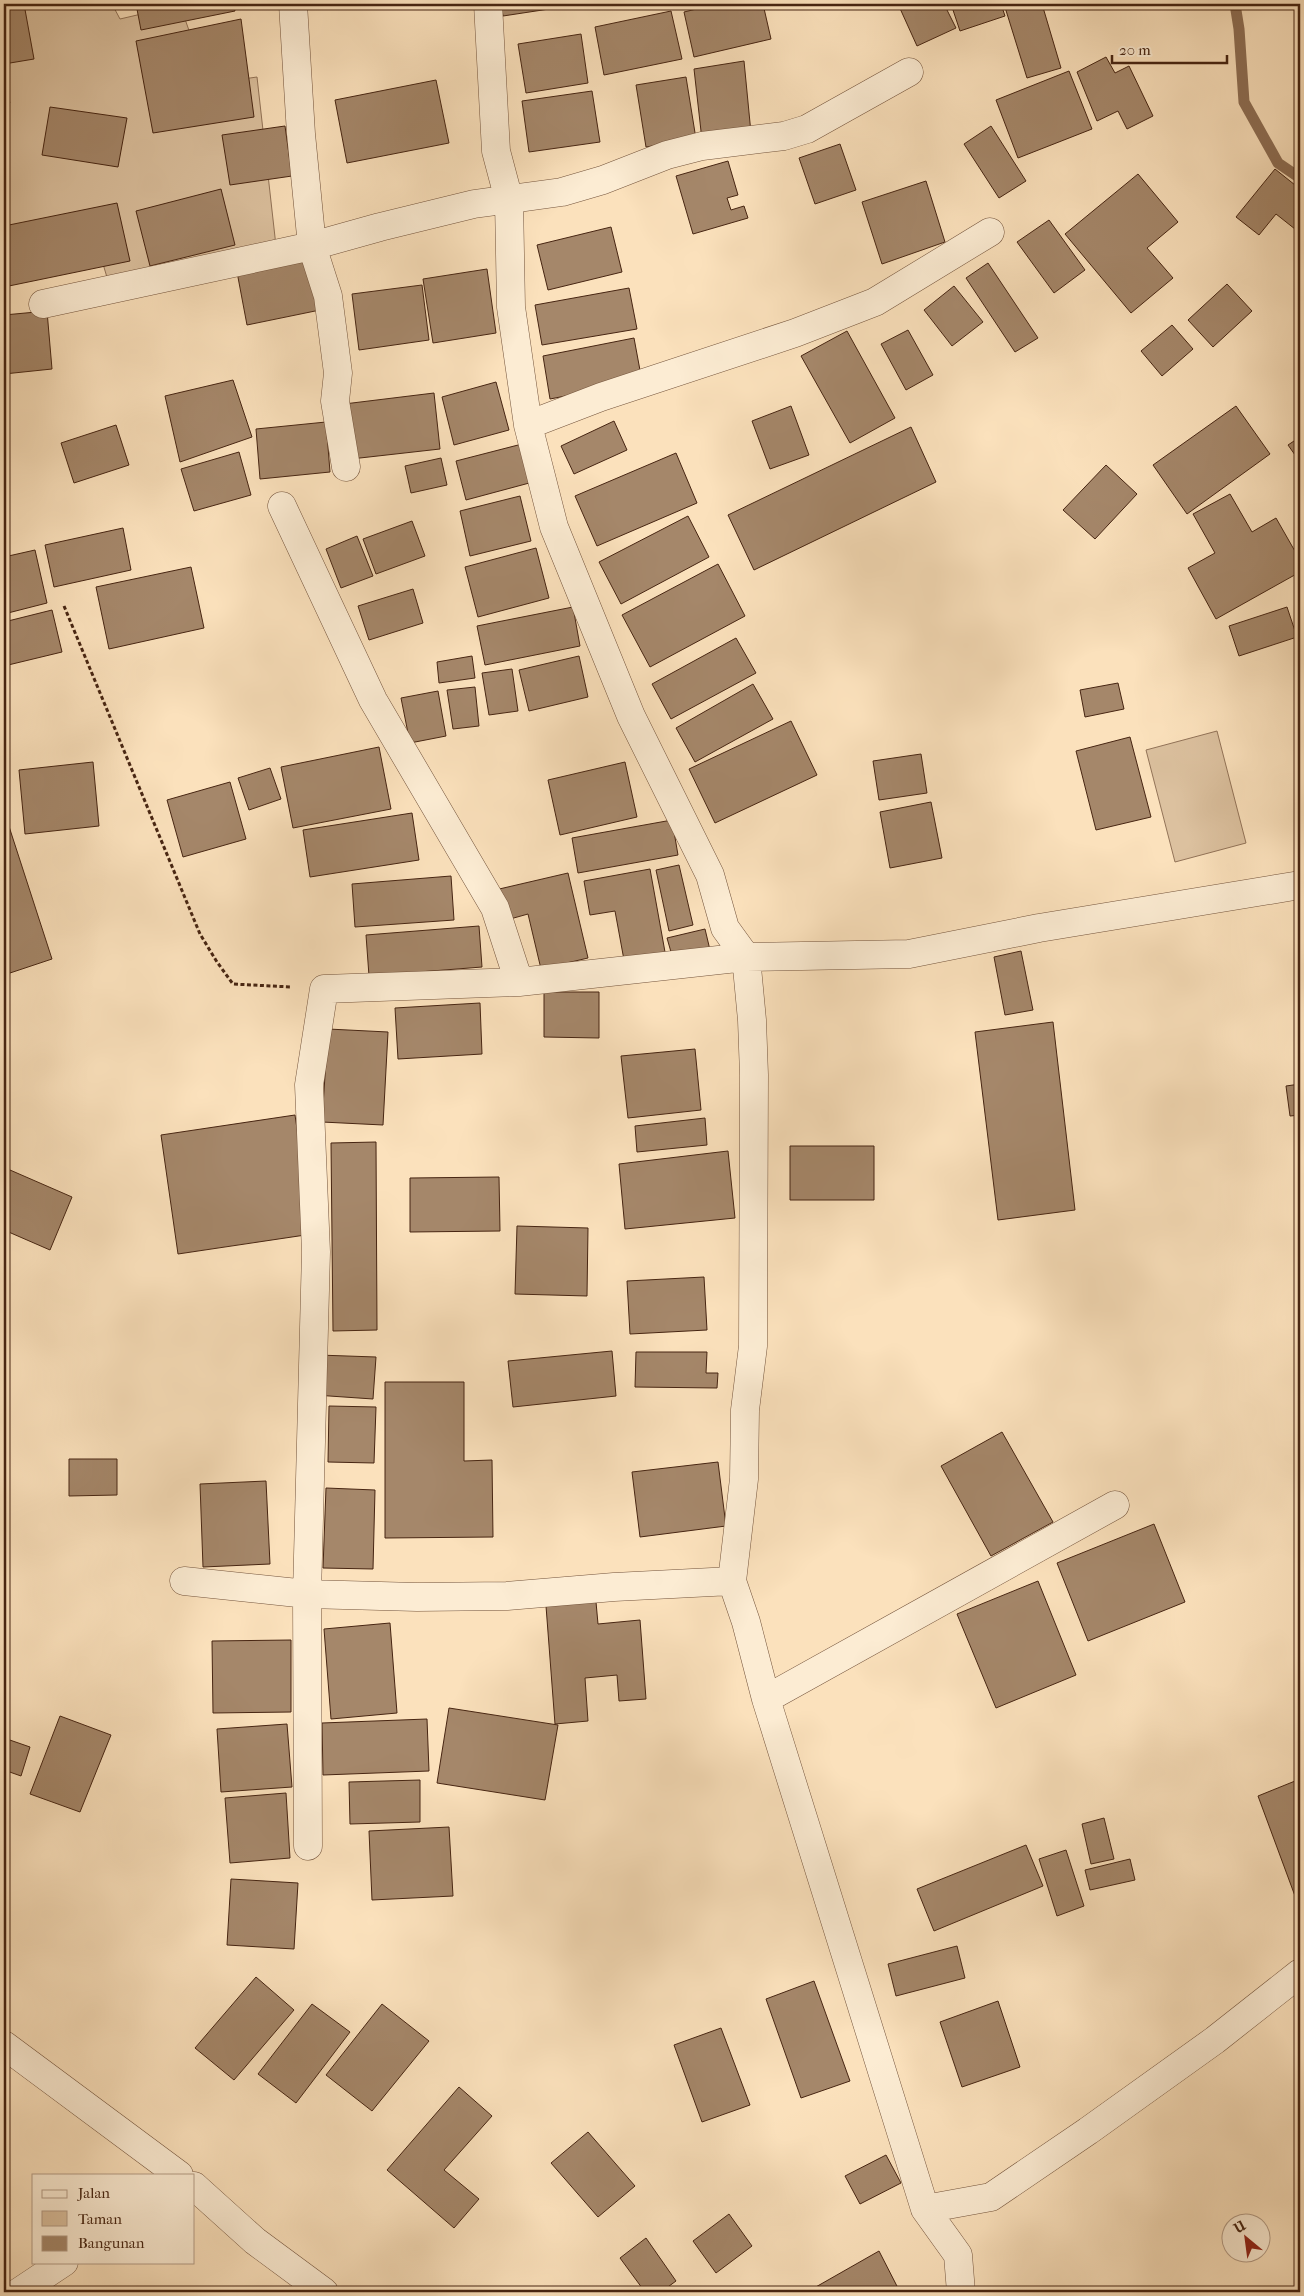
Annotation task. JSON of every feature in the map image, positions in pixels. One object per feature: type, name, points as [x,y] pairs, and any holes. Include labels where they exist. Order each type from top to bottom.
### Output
[{"type":"street","points":[[293,4],[301,134],[312,246],[328,296],[338,373],[335,401],[346,467]]},
{"type":"street","points":[[488,4],[496,151],[510,200],[511,307],[528,425],[554,526],[630,716],[710,875],[725,928],[746,957],[752,1020],[754,1075],[753,1346],[745,1410],[744,1479],[732,1581],[746,1622],[766,1699],[925,2209],[958,2255],[961,2292]]},
{"type":"street","points":[[43,304],[312,246],[380,226],[474,204],[562,192],[603,180],[667,155],[702,146],[784,136],[806,129],[909,72]]},
{"type":"street","points":[[528,425],[601,397],[795,334],[875,302],[990,232]]},
{"type":"street","points":[[282,506],[373,700],[495,908],[519,982]]},
{"type":"street","points":[[308,1846],[307,1594],[316,1252],[309,1085],[324,989],[519,982],[746,957],[909,954],[1039,928],[1300,885]]},
{"type":"street","points":[[766,1699],[1115,1505]]},
{"type":"street","points":[[184,1581],[307,1594],[417,1597],[508,1596],[614,1587],[732,1581]]},
{"type":"street","points":[[925,2209],[991,2197],[1199,2052],[1300,1973]]},
{"type":"street","points":[[4,2045],[178,2174]]},
{"type":"street","points":[[195,2187],[255,2242],[324,2292]]},
{"type":"street","points":[[19,2292],[61,2264]]},
{"type":"path","points":[[64,606],[200,934],[217,962],[234,984],[324,989]]},
{"type":"green space","points":[[4,4],[112,4],[120,19],[180,5],[208,84],[257,77],[276,246],[112,294],[103,264],[4,276],[4,103],[10,103],[4,80]]},
{"type":"green space","points":[[1217,731],[1246,843],[1175,862],[1146,750]]},
{"type":"building","points":[[4,4],[24,4],[34,59],[4,64]]},
{"type":"building","points":[[136,4],[234,4],[235,11],[141,30]]},
{"type":"building","points":[[501,4],[582,4],[503,16]]},
{"type":"building","points":[[717,4],[763,4],[771,39],[694,57],[684,12]]},
{"type":"building","points":[[898,4],[944,4],[956,28],[917,46]]},
{"type":"building","points":[[951,4],[1001,4],[1005,16],[960,31]]},
{"type":"building","points":[[1004,4],[1042,4],[1061,68],[1027,78]]},
{"type":"building","points":[[671,11],[682,59],[604,75],[595,27]]},
{"type":"building","points":[[241,19],[254,117],[153,133],[136,41]]},
{"type":"building","points":[[581,34],[588,83],[526,93],[518,44]]},
{"type":"building","points":[[1106,57],[1115,73],[1129,66],[1153,116],[1127,129],[1118,111],[1097,121],[1077,72]]},
{"type":"building","points":[[744,61],[751,133],[702,140],[694,69]]},
{"type":"building","points":[[1069,71],[1092,129],[1018,158],[996,100]]},
{"type":"building","points":[[686,77],[696,139],[646,147],[636,85]]},
{"type":"building","points":[[436,80],[449,143],[347,163],[335,100]]},
{"type":"building","points":[[592,91],[600,142],[529,152],[522,101]]},
{"type":"building","points":[[50,107],[127,118],[118,167],[42,155]]},
{"type":"building","points":[[285,126],[292,176],[230,185],[222,135]]},
{"type":"building","points":[[991,126],[1026,181],[999,198],[964,144]]},
{"type":"building","points":[[840,144],[856,190],[815,204],[799,158]]},
{"type":"building","points":[[728,161],[738,195],[727,198],[731,210],[744,206],[748,218],[693,234],[676,176]]},
{"type":"building","points":[[1275,169],[1300,189],[1300,233],[1276,214],[1259,235],[1236,217]]},
{"type":"building","points":[[1138,174],[1178,222],[1147,248],[1173,278],[1131,313],[1065,234]]},
{"type":"building","points":[[926,181],[945,242],[882,264],[862,202]]},
{"type":"building","points":[[221,189],[235,245],[150,266],[136,211]]},
{"type":"building","points":[[117,203],[130,261],[4,287],[4,226]]},
{"type":"building","points":[[1049,220],[1085,270],[1054,293],[1017,242]]},
{"type":"building","points":[[611,227],[622,272],[548,290],[537,245]]},
{"type":"building","points":[[309,257],[320,310],[247,325],[237,272]]},
{"type":"building","points":[[988,263],[1038,338],[1015,352],[966,278]]},
{"type":"building","points":[[487,269],[496,333],[433,343],[423,279]]},
{"type":"building","points":[[1227,284],[1252,311],[1213,347],[1188,320]]},
{"type":"building","points":[[422,285],[429,340],[359,350],[352,294]]},
{"type":"building","points":[[954,286],[983,322],[952,346],[924,310]]},
{"type":"building","points":[[629,288],[637,329],[542,345],[535,305]]},
{"type":"building","points":[[47,311],[52,369],[4,374],[4,315]]},
{"type":"building","points":[[1172,325],[1193,349],[1162,376],[1141,351]]},
{"type":"building","points":[[908,330],[933,375],[906,390],[881,344]]},
{"type":"building","points":[[847,331],[895,418],[850,443],[801,356]]},
{"type":"building","points":[[634,338],[642,381],[550,399],[543,356]]},
{"type":"building","points":[[233,380],[252,437],[180,462],[165,396]]},
{"type":"building","points":[[496,382],[509,430],[454,445],[442,397]]},
{"type":"building","points":[[434,393],[440,449],[351,459],[344,404]]},
{"type":"building","points":[[791,406],[809,455],[770,469],[752,421]]},
{"type":"building","points":[[1236,406],[1270,454],[1187,514],[1153,465]]},
{"type":"building","points":[[614,421],[627,450],[574,474],[561,446]]},
{"type":"building","points":[[326,422],[330,472],[260,479],[256,429]]},
{"type":"building","points":[[116,425],[129,465],[74,483],[61,443]]},
{"type":"building","points":[[911,427],[936,482],[754,570],[728,515]]},
{"type":"building","points":[[1300,437],[1300,462],[1288,445]]},
{"type":"building","points":[[522,444],[533,482],[466,500],[456,461]]},
{"type":"building","points":[[239,452],[251,495],[194,511],[181,469]]},
{"type":"building","points":[[676,453],[697,503],[597,546],[575,496]]},
{"type":"building","points":[[441,458],[447,485],[411,493],[405,466]]},
{"type":"building","points":[[1106,465],[1137,494],[1095,539],[1063,510]]},
{"type":"building","points":[[1230,494],[1252,532],[1276,518],[1300,560],[1300,572],[1216,619],[1188,568],[1215,553],[1193,514]]},
{"type":"building","points":[[520,496],[531,541],[470,556],[460,511]]},
{"type":"building","points":[[688,516],[709,557],[621,604],[599,562]]},
{"type":"building","points":[[412,521],[425,556],[376,574],[363,539]]},
{"type":"building","points":[[123,528],[131,570],[54,587],[45,545]]},
{"type":"building","points":[[357,536],[373,576],[341,588],[326,549]]},
{"type":"building","points":[[536,548],[549,598],[478,617],[465,567]]},
{"type":"building","points":[[35,550],[47,603],[4,614],[4,557]]},
{"type":"building","points":[[718,564],[745,616],[650,667],[622,615]]},
{"type":"building","points":[[191,567],[204,628],[109,649],[96,587]]},
{"type":"building","points":[[413,589],[423,623],[369,640],[358,606]]},
{"type":"building","points":[[573,607],[580,646],[485,665],[477,626]]},
{"type":"building","points":[[1287,607],[1297,637],[1239,656],[1229,626]]},
{"type":"building","points":[[52,610],[62,652],[4,666],[4,622]]},
{"type":"building","points":[[736,638],[756,673],[671,719],[652,684]]},
{"type":"building","points":[[472,656],[475,678],[439,683],[437,662]]},
{"type":"building","points":[[579,656],[588,697],[529,711],[519,670]]},
{"type":"building","points":[[512,669],[518,711],[489,715],[482,673]]},
{"type":"building","points":[[1118,683],[1124,709],[1085,717],[1080,690]]},
{"type":"building","points":[[753,684],[773,719],[695,762],[676,728]]},
{"type":"building","points":[[475,687],[479,726],[453,729],[447,690]]},
{"type":"building","points":[[438,691],[446,736],[410,743],[401,698]]},
{"type":"building","points":[[791,721],[817,775],[715,823],[689,769]]},
{"type":"building","points":[[1130,737],[1151,817],[1096,830],[1076,751]]},
{"type":"building","points":[[379,747],[391,809],[293,828],[281,767]]},
{"type":"building","points":[[921,754],[927,793],[879,800],[873,761]]},
{"type":"building","points":[[93,762],[99,826],[25,834],[19,770]]},
{"type":"building","points":[[625,762],[637,817],[560,835],[548,780]]},
{"type":"building","points":[[270,768],[281,799],[249,810],[238,778]]},
{"type":"building","points":[[230,782],[246,839],[183,857],[167,800]]},
{"type":"building","points":[[931,802],[942,858],[890,868],[880,812]]},
{"type":"building","points":[[4,811],[52,959],[4,975]]},
{"type":"building","points":[[412,813],[419,860],[310,877],[303,830]]},
{"type":"building","points":[[672,820],[678,855],[578,873],[572,838]]},
{"type":"building","points":[[679,865],[693,925],[669,931],[656,870]]},
{"type":"building","points":[[650,869],[665,952],[624,960],[615,911],[590,915],[584,881]]},
{"type":"building","points":[[568,873],[588,958],[541,969],[528,914],[503,921],[495,890]]},
{"type":"building","points":[[451,876],[454,920],[355,927],[352,884]]},
{"type":"building","points":[[479,926],[482,967],[369,976],[366,935]]},
{"type":"building","points":[[705,929],[710,950],[673,959],[667,938]]},
{"type":"building","points":[[1021,951],[1033,1010],[1005,1015],[994,957]]},
{"type":"building","points":[[544,992],[599,992],[599,1038],[544,1037]]},
{"type":"building","points":[[480,1003],[482,1054],[398,1059],[395,1008]]},
{"type":"building","points":[[1053,1022],[1075,1210],[998,1220],[975,1032]]},
{"type":"building","points":[[328,1029],[388,1032],[383,1125],[322,1122]]},
{"type":"building","points":[[695,1049],[701,1110],[628,1118],[621,1056]]},
{"type":"building","points":[[1300,1084],[1300,1115],[1290,1116],[1286,1086]]},
{"type":"building","points":[[295,1115],[312,1234],[178,1254],[161,1135]]},
{"type":"building","points":[[705,1118],[707,1145],[637,1152],[635,1126]]},
{"type":"building","points":[[376,1142],[377,1330],[333,1331],[331,1143]]},
{"type":"building","points":[[790,1146],[874,1146],[874,1200],[790,1200]]},
{"type":"building","points":[[728,1151],[735,1218],[625,1229],[619,1164]]},
{"type":"building","points":[[10,1170],[72,1197],[50,1250],[4,1230],[4,1185]]},
{"type":"building","points":[[499,1177],[500,1231],[410,1232],[410,1178]]},
{"type":"building","points":[[517,1226],[588,1228],[587,1296],[515,1294]]},
{"type":"building","points":[[704,1277],[707,1330],[630,1334],[627,1281]]},
{"type":"building","points":[[612,1351],[616,1396],[513,1407],[508,1361]]},
{"type":"building","points":[[636,1352],[707,1352],[706,1373],[718,1373],[717,1388],[635,1387]]},
{"type":"building","points":[[318,1355],[376,1357],[373,1399],[315,1395]]},
{"type":"building","points":[[385,1382],[464,1382],[464,1461],[492,1460],[493,1537],[385,1538]]},
{"type":"building","points":[[329,1406],[376,1407],[374,1463],[328,1462]]},
{"type":"building","points":[[1002,1432],[1053,1522],[991,1556],[941,1466]]},
{"type":"building","points":[[69,1459],[117,1459],[117,1495],[69,1496]]},
{"type":"building","points":[[718,1462],[726,1526],[640,1537],[632,1472]]},
{"type":"building","points":[[266,1481],[270,1564],[203,1567],[200,1484]]},
{"type":"building","points":[[326,1488],[375,1490],[373,1569],[323,1568]]},
{"type":"building","points":[[1154,1524],[1185,1602],[1088,1641],[1057,1563]]},
{"type":"building","points":[[1038,1581],[1076,1675],[996,1708],[957,1614]]},
{"type":"building","points":[[596,1602],[598,1624],[640,1620],[646,1699],[619,1701],[617,1675],[585,1678],[588,1721],[555,1724],[546,1606]]},
{"type":"building","points":[[390,1623],[397,1713],[331,1719],[324,1629]]},
{"type":"building","points":[[291,1640],[291,1712],[213,1713],[212,1641]]},
{"type":"building","points":[[449,1708],[558,1725],[545,1800],[437,1783]]},
{"type":"building","points":[[60,1716],[111,1735],[80,1812],[30,1794]]},
{"type":"building","points":[[427,1719],[429,1771],[323,1775],[322,1723]]},
{"type":"building","points":[[287,1724],[292,1787],[221,1792],[217,1729]]},
{"type":"building","points":[[4,1738],[30,1747],[21,1776],[4,1770]]},
{"type":"building","points":[[1300,1779],[1300,1895],[1295,1896],[1258,1796]]},
{"type":"building","points":[[420,1780],[420,1822],[350,1824],[349,1782]]},
{"type":"building","points":[[286,1793],[290,1858],[230,1863],[225,1798]]},
{"type":"building","points":[[1104,1818],[1114,1859],[1091,1864],[1082,1824]]},
{"type":"building","points":[[449,1827],[453,1896],[372,1900],[369,1831]]},
{"type":"building","points":[[1026,1845],[1043,1886],[934,1931],[917,1889]]},
{"type":"building","points":[[1066,1850],[1084,1906],[1057,1916],[1039,1859]]},
{"type":"building","points":[[1130,1859],[1135,1880],[1090,1890],[1085,1870]]},
{"type":"building","points":[[231,1879],[298,1883],[294,1949],[227,1945]]},
{"type":"building","points":[[957,1946],[965,1978],[896,1996],[888,1964]]},
{"type":"building","points":[[256,1977],[294,2010],[234,2080],[195,2048]]},
{"type":"building","points":[[814,1981],[850,2081],[801,2098],[766,1999]]},
{"type":"building","points":[[998,2001],[1020,2067],[962,2087],[940,2022]]},
{"type":"building","points":[[312,2004],[350,2032],[296,2103],[258,2074]]},
{"type":"building","points":[[382,2004],[429,2041],[372,2111],[326,2075]]},
{"type":"building","points":[[721,2028],[750,2105],[702,2122],[674,2045]]},
{"type":"building","points":[[459,2087],[492,2116],[444,2170],[479,2199],[454,2228],[387,2170]]},
{"type":"building","points":[[588,2132],[635,2186],[598,2217],[551,2163]]},
{"type":"building","points":[[886,2155],[901,2183],[860,2204],[845,2176]]},
{"type":"building","points":[[729,2214],[752,2246],[716,2273],[693,2241]]},
{"type":"building","points":[[646,2238],[676,2281],[661,2292],[645,2292],[620,2258]]},
{"type":"building","points":[[879,2251],[900,2292],[807,2292]]},
{"type":"waterway","points":[[1235,4],[1239,29],[1244,102],[1278,163],[1300,178]]}]
